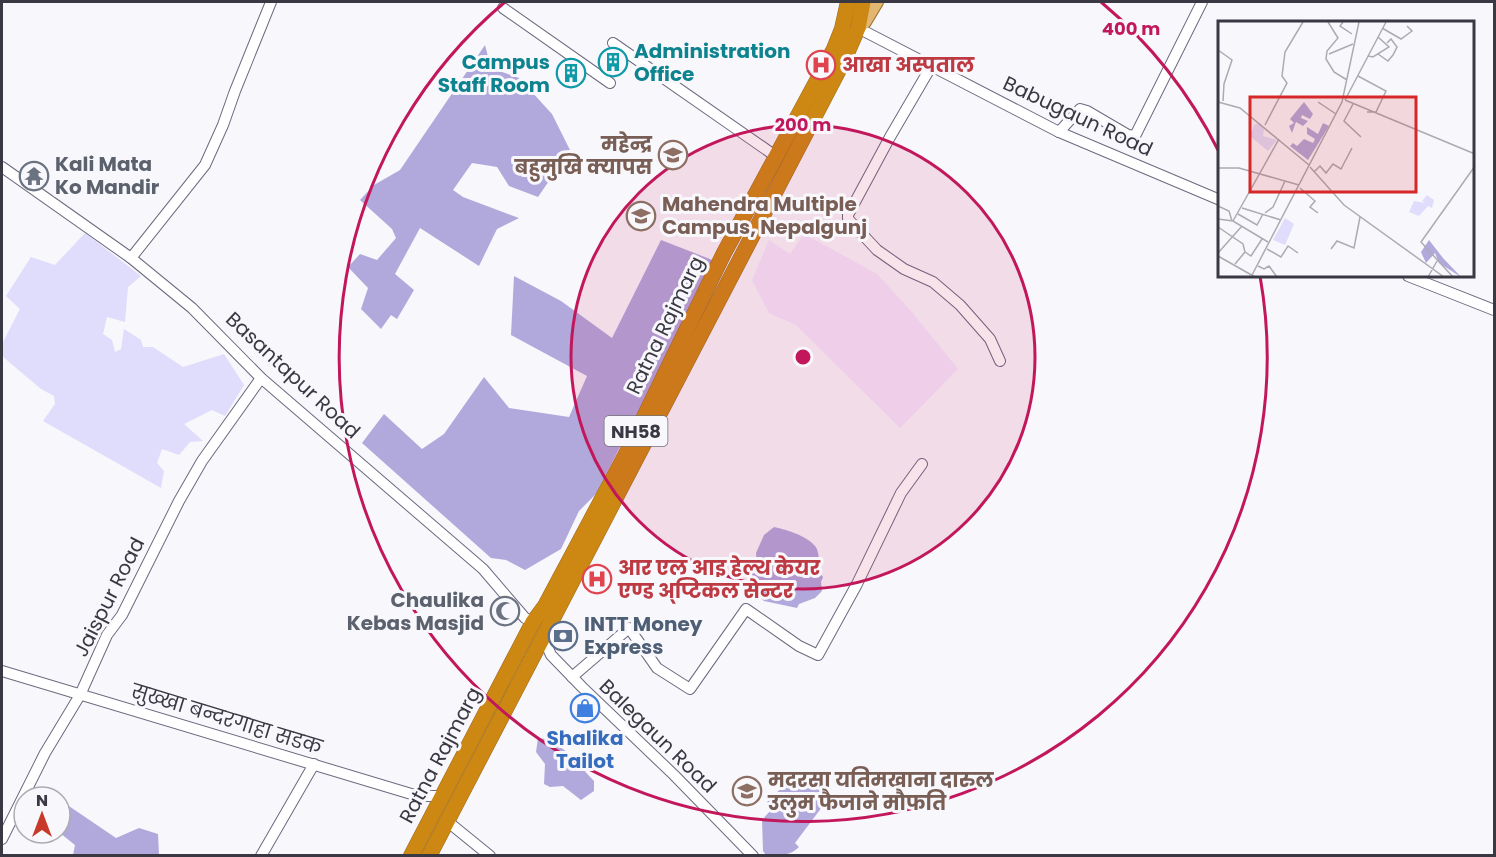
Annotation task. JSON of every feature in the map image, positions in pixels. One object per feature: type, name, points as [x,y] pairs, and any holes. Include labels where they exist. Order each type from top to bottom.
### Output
[{"type":"highway","name":"Ratna Rajmarg","points":[[429,855],[539,630],[544,606],[626,454],[724,253],[834,49],[842,29],[848,2]]},
{"type":"highway","name":"Ratna Rajmarg","points":[[411,855],[539,630],[790,165],[858,28],[863,2]]},
{"type":"main road","points":[[858,28],[865,22],[878,2]]},
{"type":"street","points":[[131,258],[205,165],[271,2]]},
{"type":"street","points":[[1059,132],[1077,111],[1083,109],[1128,135],[1135,136],[1202,2]]},
{"type":"street","points":[[503,8],[610,83]]},
{"type":"street","name":"Babugaun Road","points":[[858,28],[1059,132],[1218,199]]},
{"type":"street","points":[[613,43],[774,155],[778,150]]},
{"type":"street","points":[[932,65],[885,147],[848,215],[848,219],[877,250],[904,269],[933,282],[960,305],[990,339],[1000,361]]},
{"type":"street","name":"Basantapur Road","points":[[2,167],[131,258],[192,308],[261,378],[483,569],[525,618],[539,630]]},
{"type":"street","points":[[1413,278],[1494,310]]},
{"type":"street","name":"Jaispur Road","points":[[2,838],[45,753],[80,695],[107,635],[122,615],[154,549],[202,461],[261,378]]},
{"type":"street","points":[[572,676],[629,628],[657,668],[690,689],[746,609],[799,646],[818,655],[857,584],[901,493],[922,464]]},
{"type":"street","name":"Balegaun Road","points":[[539,630],[551,655],[753,855]]},
{"type":"street","name":"सुख्खा बन्दरगाहा सडक","points":[[2,671],[418,796],[443,796]]},
{"type":"street","points":[[261,855],[314,764]]},
{"type":"street","points":[[447,821],[490,855]]},
{"type":"shaded area","points":[[485,45],[491,68],[519,78],[552,114],[570,150],[538,197],[509,186],[497,167],[472,163],[453,190],[463,197],[519,218],[497,229],[479,266],[420,228],[395,274],[414,290],[397,319],[391,315],[381,329],[361,309],[368,288],[348,267],[360,254],[377,260],[396,238],[392,229],[360,200],[374,185],[400,170]]},
{"type":"shaded area","points":[[85,233],[141,276],[128,287],[125,322],[107,317],[103,334],[112,340],[115,352],[121,349],[124,329],[141,340],[143,347],[153,347],[183,367],[224,354],[244,385],[225,416],[212,410],[184,424],[203,441],[190,442],[179,455],[162,449],[157,463],[164,471],[161,488],[43,421],[55,404],[54,396],[41,389],[2,356],[2,344],[20,309],[6,296],[31,257],[55,265]]},
{"type":"shaded area","points":[[804,234],[877,274],[911,311],[958,369],[900,428],[796,325],[769,313],[752,280],[769,240],[790,254]]},
{"type":"shaded area","points":[[661,240],[715,261],[596,494],[579,511],[561,549],[525,570],[506,560],[491,558],[362,443],[384,414],[422,449],[444,434],[484,377],[509,408],[569,417],[587,376],[511,335],[514,276],[561,301],[612,338]]},
{"type":"shaded area","points":[[774,527],[790,531],[806,539],[818,551],[819,558],[814,562],[823,577],[822,591],[815,598],[799,604],[797,608],[764,601],[760,598],[758,583],[749,578],[751,568],[757,569],[756,553],[764,535]]},
{"type":"shaded area","points":[[538,738],[554,743],[569,754],[594,781],[594,791],[581,800],[563,786],[550,787],[544,784],[545,764],[536,752]]},
{"type":"shaded area","points":[[800,770],[828,799],[795,843],[799,847],[788,854],[766,855],[763,851],[762,820],[770,811],[767,802]]},
{"type":"shaded area","points":[[72,808],[116,838],[139,828],[158,834],[159,855],[73,855],[75,845],[72,843]]},
{"type":"place","name":"Administration Office","points":[[613,62]]},
{"type":"place","name":"आखा अस्पताल","points":[[821,65]]},
{"type":"place","name":"Campus Staff Room","points":[[571,73]]},
{"type":"place","name":"महेन्द्र बहुमुखि क्यापस","points":[[673,155]]},
{"type":"place","name":"Kali Mata Ko Mandir","points":[[34,176]]},
{"type":"place","name":"Mahendra Multiple Campus, Nepalgunj","points":[[641,216]]},
{"type":"place","name":"आर एल आइ हेल्थ केयर एण्ड अ्प्टिकल सेन्टर","points":[[597,579]]},
{"type":"place","name":"Chaulika Kebas Masjid","points":[[505,611]]},
{"type":"place","name":"INTT Money Express","points":[[563,636]]},
{"type":"place","name":"Shalika Tailot","points":[[585,708]]},
{"type":"place","name":"मदरसा यतिमखाना दारुल उलुम फैजाने माैफति","points":[[747,791]]}]
